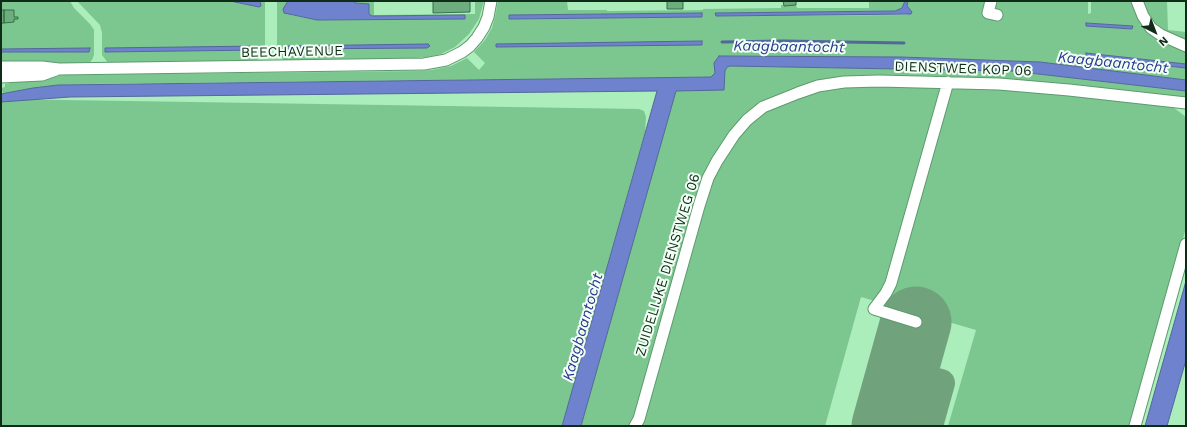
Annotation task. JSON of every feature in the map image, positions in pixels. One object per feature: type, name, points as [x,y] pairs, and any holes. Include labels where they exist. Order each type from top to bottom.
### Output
[{"type":"street","name":"BEECHAVENUE","points":[[1,67],[42,67],[59,69],[411,65],[432,63],[446,60],[456,55],[474,42],[486,22],[491,1]]},
{"type":"street","points":[[991,1],[988,13],[997,16]]},
{"type":"street","points":[[1137,1],[1147,23],[1154,30],[1163,36],[1186,46]]},
{"type":"street","name":"BEECHAVENUE","points":[[1,77],[42,75],[59,69]]},
{"type":"street","name":"DIENSTWEG KOP 06","points":[[747,120],[757,111],[772,103],[808,89],[827,84],[850,82],[879,81],[999,84],[1186,103]]},
{"type":"street","points":[[916,322],[874,309],[886,293],[891,283],[948,82]]},
{"type":"street","name":"ZUIDELIJKE DIENSTWEG 06","points":[[635,426],[639,419],[706,186],[717,161],[727,145],[747,120]]},
{"type":"street","points":[[1135,426],[1186,244]]},
{"type":"green space","points":[[1,1],[70,1],[74,8],[94,30],[94,55],[92,60],[89,63],[1,64],[1,52],[89,52],[90,49],[1,49]]},
{"type":"green space","points":[[77,1],[230,1],[259,7],[261,4],[260,1],[265,1],[265,49],[257,61],[108,63],[102,55],[102,33],[100,25]],"holes":[[[261,46],[260,50],[106,52]]]},
{"type":"green space","points":[[277,1],[288,1],[283,9],[291,15],[317,20],[367,20],[465,19],[464,15],[371,16],[369,14],[369,4],[356,3],[352,1],[374,1],[374,15],[475,14],[475,1],[484,1],[479,19],[469,34],[455,47],[441,54],[405,59],[284,61],[277,49]]},
{"type":"green space","points":[[498,1],[567,1],[568,10],[607,11],[781,8],[781,5],[796,5],[797,8],[869,8],[869,1],[905,1],[902,8],[895,11],[716,13],[716,16],[907,15],[909,9],[907,6],[908,1],[989,1],[990,11],[993,1],[1088,1],[1088,14],[1091,13],[1091,1],[1134,1],[1142,23],[1147,31],[1152,35],[1186,49],[1186,64],[1087,53],[1086,57],[1186,68],[1186,80],[1040,62],[901,57],[722,56],[715,73],[711,77],[88,84],[58,85],[4,94],[1,90],[1,88],[5,87],[5,84],[63,75],[419,71],[451,66],[467,58],[479,70],[485,63],[474,52],[485,40],[492,28]],"holes":[[[702,13],[702,17],[509,19],[509,15]],[[1086,23],[1132,26],[1132,29],[1086,26]]]},
{"type":"green space","points":[[1140,1],[1167,1],[1168,30],[1186,32],[1186,43],[1160,33]]},
{"type":"green space","points":[[727,67],[1012,71],[1186,91],[1186,99],[908,77],[783,94],[722,146],[633,419],[629,426],[581,426],[676,90],[724,90],[725,71]]},
{"type":"green space","points":[[854,85],[941,89],[890,280],[875,301],[861,297],[825,426],[640,426],[713,177],[740,133],[764,112],[810,92]]},
{"type":"green space","points":[[952,87],[1036,90],[1173,107],[1186,117],[1186,228],[1130,426],[948,426],[976,330],[883,303]]},
{"type":"green space","points":[[1,99],[639,109],[644,111],[646,117],[645,132],[562,426],[1,426]]},
{"type":"water","points":[[230,1],[260,1],[261,6],[259,7]]},
{"type":"water","points":[[288,1],[352,1],[356,3],[369,4],[369,14],[372,16],[465,15],[465,19],[317,20],[284,13],[283,9]]},
{"type":"water","points":[[905,1],[908,1],[907,6],[912,12],[911,14],[716,16],[715,13],[895,11],[902,8]]},
{"type":"water","points":[[702,13],[702,17],[509,19],[509,15]]},
{"type":"water","points":[[1086,23],[1133,26],[1132,29],[1086,26]]},
{"type":"water","points":[[702,41],[702,45],[496,47],[496,44]]},
{"type":"water","points":[[428,44],[430,46],[427,48],[284,49],[284,46]]},
{"type":"water","points":[[261,46],[260,50],[105,52],[105,48]]},
{"type":"water","points":[[90,48],[89,52],[1,52],[1,49]]},
{"type":"water","points":[[1086,53],[1186,64],[1186,68],[1086,57]]},
{"type":"water","points":[[719,56],[901,57],[1040,62],[1186,80],[1186,91],[1012,71],[730,66],[727,67],[725,71],[724,90],[676,91],[581,426],[562,426],[657,91],[70,97],[1,102],[1,94],[58,85],[711,77],[715,73],[714,63]]},
{"type":"water","points":[[1186,281],[1186,360],[1167,426],[1145,426]]},
{"type":"building","points":[[433,1],[470,1],[470,12],[433,13]]},
{"type":"building","points":[[667,1],[683,1],[683,9],[667,9]]},
{"type":"building","points":[[783,1],[796,1],[796,5],[784,6]]},
{"type":"building","points":[[1,10],[4,10],[4,23],[1,25]]},
{"type":"building","points":[[4,10],[14,10],[14,17],[18,17],[18,19],[14,19],[14,22],[4,23]]},
{"type":"waterway","name":"Kaagbaantocht","points":[[722,42],[783,41],[904,43]]},
{"type":"taxiway","points":[[902,373],[941,383],[929,426]]},
{"type":"runway","points":[[887,426],[916,322]]}]
